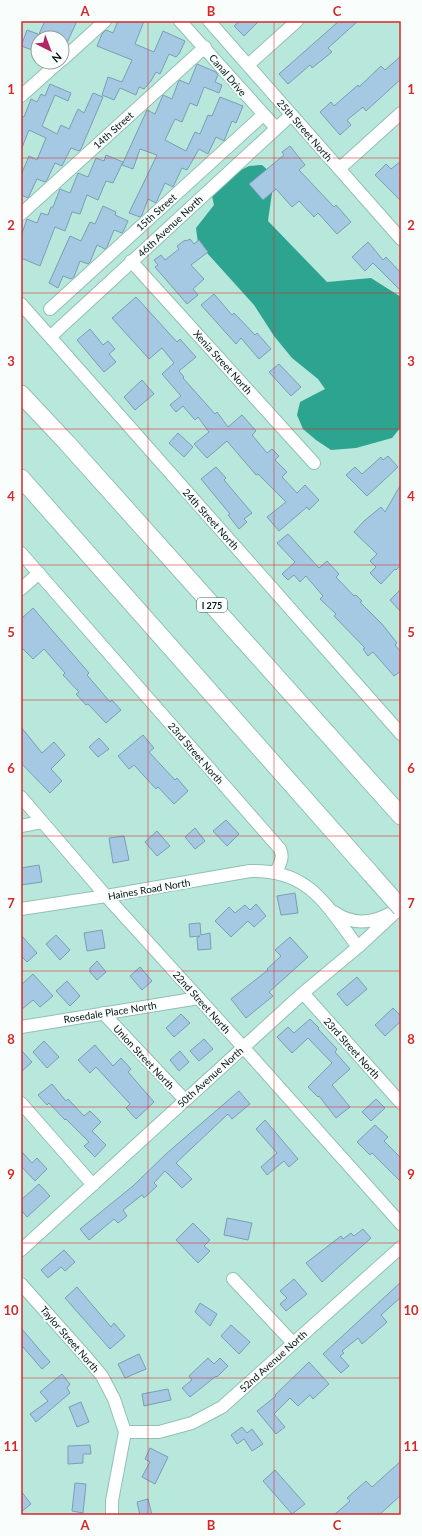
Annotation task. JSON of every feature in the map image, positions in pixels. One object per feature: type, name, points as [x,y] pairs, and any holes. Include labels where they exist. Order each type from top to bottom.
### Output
[{"type":"highway","name":"I 275","points":[[21,394],[67,443],[401,816]]},
{"type":"highway","points":[[21,478],[400,908]]},
{"type":"street","points":[[70,53],[105,21]]},
{"type":"street","name":"Canal Drive","points":[[180,21],[205,47],[263,115],[276,128]]},
{"type":"street","name":"25th Street North","points":[[209,21],[401,239]]},
{"type":"street","points":[[248,65],[297,21]]},
{"type":"street","name":"14th Street","points":[[21,214],[205,47]]},
{"type":"street","points":[[21,96],[50,70]]},
{"type":"street","points":[[339,169],[401,113]]},
{"type":"street","name":"15th Street","points":[[50,309],[263,115]]},
{"type":"street","name":"46th Avenue North","points":[[50,336],[291,115]]},
{"type":"street","name":"Xenia Street North","points":[[131,261],[314,463]]},
{"type":"street","name":"24th Street North","points":[[21,304],[401,734]]},
{"type":"street","name":"23rd Street North","points":[[21,552],[280,849],[283,854],[276,872]]},
{"type":"street","points":[[21,589],[39,573]]},
{"type":"street","name":"22nd Street North","points":[[21,797],[106,896],[401,1224]]},
{"type":"street","points":[[21,826],[42,822]]},
{"type":"street","name":"Haines Road North","points":[[21,909],[250,871],[265,870],[276,872]]},
{"type":"street","points":[[276,872],[289,875],[312,889],[328,907],[358,947]]},
{"type":"street","points":[[328,907],[343,918],[356,922],[371,921],[381,918],[400,908]]},
{"type":"street","name":"50th Avenue North","points":[[21,1250],[303,992],[358,947],[400,908]]},
{"type":"street","name":"23rd Street North","points":[[303,992],[401,1103]]},
{"type":"street","name":"Rosedale Place North","points":[[21,1027],[198,998]]},
{"type":"street","name":"Union Street North","points":[[103,1013],[185,1100]]},
{"type":"street","points":[[21,1103],[93,1185]]},
{"type":"street","name":"52nd Avenue North","points":[[124,1432],[159,1432],[192,1423],[222,1407],[401,1247]]},
{"type":"street","points":[[233,1279],[292,1343]]},
{"type":"street","name":"Taylor Street North","points":[[21,1284],[102,1376],[114,1399],[124,1432],[112,1501],[112,1515]]},
{"type":"shaded area","points":[[262,165],[273,175],[268,221],[327,282],[371,278],[401,297],[401,427],[392,438],[356,448],[331,450],[303,429],[297,415],[300,402],[325,389],[318,379],[292,358],[274,336],[254,305],[198,243],[196,228],[214,205],[212,196],[239,171],[249,166]]},
{"type":"building","points":[[45,21],[77,21],[70,36],[70,30],[41,30]]},
{"type":"building","points":[[118,21],[144,21],[135,44],[154,52],[163,31],[185,41],[179,54],[176,57],[169,54],[160,74],[156,72],[144,89],[139,87],[136,95],[120,88],[114,100],[102,95],[108,77],[122,82],[132,60],[97,46],[102,34],[106,30],[113,33]]},
{"type":"building","points":[[240,21],[259,21],[244,36],[234,26]]},
{"type":"building","points":[[339,21],[358,21],[328,48],[332,52],[312,68],[310,65],[288,84],[279,74]]},
{"type":"building","points":[[27,30],[30,31],[30,49],[21,46]]},
{"type":"building","points":[[401,56],[401,79],[366,111],[363,107],[347,120],[351,125],[340,135],[320,112],[331,102],[334,106],[358,85],[359,87],[381,66],[385,70]]},
{"type":"building","points":[[197,64],[216,72],[218,75],[215,82],[222,85],[219,93],[204,87],[197,106],[190,103],[182,122],[175,119],[165,140],[186,151],[195,132],[200,134],[208,115],[212,116],[220,97],[243,106],[236,123],[232,121],[224,141],[216,137],[208,154],[199,149],[187,170],[182,168],[173,187],[165,183],[156,203],[148,199],[140,217],[129,213],[157,155],[140,149],[133,169],[122,165],[147,110],[155,114],[163,95],[172,99],[179,80],[189,84]]},
{"type":"building","points":[[50,84],[71,93],[68,101],[55,95],[42,126],[57,134],[61,125],[69,129],[78,109],[84,113],[93,93],[103,97],[81,149],[79,151],[71,148],[62,166],[55,163],[45,182],[37,179],[28,198],[21,195],[21,175],[29,156],[37,160],[46,138],[29,130],[21,150],[21,116],[24,117],[31,99],[37,102],[41,94],[45,96]]},
{"type":"building","points":[[290,146],[305,165],[299,170],[334,207],[336,205],[351,222],[337,234],[318,213],[314,217],[299,201],[292,207],[276,189],[263,200],[249,184],[284,155],[282,152]]},
{"type":"building","points":[[106,155],[123,162],[113,183],[106,181],[98,200],[87,195],[80,214],[72,212],[65,231],[55,227],[40,266],[21,258],[21,236],[27,219],[37,223],[41,213],[48,215],[60,189],[70,193],[78,173],[88,177],[96,158],[104,161]]},
{"type":"building","points":[[401,161],[401,201],[375,175],[386,164],[391,169]]},
{"type":"building","points":[[103,206],[116,212],[115,215],[128,221],[123,232],[114,230],[105,249],[97,245],[88,264],[80,261],[74,277],[71,279],[63,276],[58,288],[49,283],[70,236],[81,241],[90,222],[95,224]]},
{"type":"building","points":[[190,239],[194,244],[199,240],[208,252],[191,265],[204,279],[193,289],[198,295],[187,304],[155,267],[158,265],[154,260],[161,255],[165,260],[179,249],[177,246],[185,240]]},
{"type":"building","points":[[368,242],[383,260],[386,257],[401,273],[401,291],[373,263],[365,271],[352,257]]},
{"type":"building","points":[[214,294],[232,315],[234,313],[255,335],[257,333],[271,349],[259,359],[241,338],[236,344],[201,305]]},
{"type":"building","points":[[136,297],[177,342],[180,339],[196,357],[179,371],[184,377],[183,378],[215,414],[217,412],[228,427],[242,415],[256,431],[252,435],[267,453],[272,449],[279,456],[275,460],[287,472],[282,477],[297,493],[305,485],[319,500],[309,510],[307,507],[279,531],[267,517],[286,502],[258,474],[256,475],[227,441],[207,458],[194,444],[209,432],[198,417],[195,420],[183,406],[176,412],[170,405],[181,396],[162,374],[174,363],[162,348],[149,359],[112,318]]},
{"type":"building","points":[[90,329],[103,345],[108,341],[115,349],[109,354],[116,362],[104,372],[77,340]]},
{"type":"building","points":[[279,364],[301,387],[291,396],[269,372]]},
{"type":"building","points":[[142,380],[154,394],[135,410],[124,397]]},
{"type":"building","points":[[178,433],[193,447],[184,457],[169,443]]},
{"type":"building","points":[[388,456],[398,467],[367,496],[346,475],[355,467],[362,474],[381,457],[383,460]]},
{"type":"building","points":[[216,467],[226,478],[224,480],[252,513],[244,519],[247,522],[239,529],[228,515],[230,514],[201,479]]},
{"type":"building","points":[[401,484],[401,565],[396,570],[395,569],[381,584],[370,573],[376,567],[370,561],[377,554],[354,532],[364,521],[381,507],[385,512]]},
{"type":"building","points":[[288,534],[319,568],[327,561],[339,574],[336,577],[354,596],[356,595],[362,601],[360,602],[382,624],[397,643],[395,645],[401,652],[401,671],[394,676],[373,652],[368,656],[363,649],[365,648],[334,616],[336,614],[320,599],[323,596],[306,576],[300,582],[294,575],[288,580],[282,574],[295,562],[277,543]]},
{"type":"building","points":[[401,589],[401,612],[390,600]]},
{"type":"building","points":[[33,608],[89,673],[87,675],[110,702],[112,700],[121,710],[106,723],[76,694],[79,692],[63,675],[65,673],[44,649],[33,659],[21,647],[21,619]]},
{"type":"building","points":[[21,727],[42,753],[54,742],[65,755],[51,769],[62,781],[50,793],[21,763]]},
{"type":"building","points":[[143,735],[154,748],[149,752],[175,780],[177,778],[188,791],[174,804],[158,787],[156,789],[134,765],[129,769],[118,756]]},
{"type":"building","points":[[99,738],[109,749],[98,757],[89,747]]},
{"type":"building","points":[[226,820],[239,834],[227,846],[213,831]]},
{"type":"building","points":[[195,828],[205,841],[195,849],[185,837]]},
{"type":"building","points":[[157,831],[170,846],[157,856],[145,842]]},
{"type":"building","points":[[124,836],[129,860],[113,863],[109,838]]},
{"type":"building","points":[[39,865],[42,882],[21,885],[21,868]]},
{"type":"building","points":[[295,893],[298,913],[281,915],[277,896]]},
{"type":"building","points":[[256,904],[266,916],[254,927],[248,921],[231,937],[215,921],[229,907],[235,913],[245,905],[250,910]]},
{"type":"building","points":[[200,923],[201,935],[210,933],[211,949],[198,950],[197,938],[200,936],[190,937],[189,924]]},
{"type":"building","points":[[102,930],[105,948],[87,951],[84,933]]},
{"type":"building","points":[[21,935],[37,953],[27,962],[21,956]]},
{"type":"building","points":[[56,935],[70,950],[60,960],[46,944]]},
{"type":"building","points":[[290,937],[308,957],[269,992],[273,996],[246,1018],[231,999],[268,970],[267,969],[281,956],[275,950]]},
{"type":"building","points":[[97,961],[106,972],[97,980],[90,972],[90,968]]},
{"type":"building","points":[[140,967],[152,981],[142,990],[130,976]]},
{"type":"building","points":[[33,974],[53,996],[40,1007],[33,1000],[21,1010],[21,985]]},
{"type":"building","points":[[357,977],[367,989],[347,1006],[337,994]]},
{"type":"building","points":[[67,981],[80,996],[70,1006],[56,991]]},
{"type":"building","points":[[393,1008],[401,1016],[401,1021],[385,1036],[375,1025]]},
{"type":"building","points":[[181,1014],[190,1023],[174,1037],[166,1028]]},
{"type":"building","points":[[310,1019],[337,1049],[335,1052],[350,1069],[332,1085],[350,1107],[336,1118],[319,1096],[318,1097],[308,1087],[332,1063],[308,1038],[292,1053],[277,1037],[288,1027],[294,1033]]},
{"type":"building","points":[[204,1039],[213,1049],[199,1061],[190,1051]]},
{"type":"building","points":[[44,1041],[59,1057],[47,1068],[33,1052]]},
{"type":"building","points":[[95,1045],[113,1066],[121,1058],[131,1069],[128,1072],[154,1102],[136,1119],[126,1108],[130,1104],[96,1067],[90,1073],[78,1060]]},
{"type":"building","points":[[21,1050],[32,1062],[21,1072]]},
{"type":"building","points":[[180,1051],[189,1062],[179,1071],[170,1060]]},
{"type":"building","points":[[52,1084],[66,1101],[68,1099],[84,1116],[90,1111],[101,1122],[92,1131],[106,1145],[95,1157],[84,1146],[89,1142],[49,1103],[47,1105],[38,1095]]},
{"type":"building","points":[[239,1091],[250,1104],[232,1119],[228,1114],[176,1163],[192,1179],[182,1188],[165,1171],[154,1183],[157,1186],[144,1198],[142,1195],[123,1210],[127,1216],[118,1223],[114,1219],[89,1240],[80,1229],[133,1186],[167,1153]]},
{"type":"building","points":[[376,1099],[385,1108],[371,1121],[362,1112]]},
{"type":"building","points":[[265,1120],[298,1159],[289,1167],[284,1161],[267,1175],[261,1167],[277,1153],[256,1129]]},
{"type":"building","points":[[375,1125],[388,1137],[384,1141],[401,1158],[401,1182],[372,1153],[370,1155],[357,1142]]},
{"type":"building","points":[[21,1151],[32,1163],[37,1158],[47,1169],[35,1181],[21,1166]]},
{"type":"building","points":[[39,1184],[50,1196],[27,1217],[21,1210],[21,1200]]},
{"type":"building","points":[[227,1218],[252,1223],[248,1240],[224,1235]]},
{"type":"building","points":[[193,1223],[210,1240],[204,1246],[210,1251],[198,1263],[176,1240]]},
{"type":"building","points":[[363,1229],[371,1238],[322,1282],[306,1263],[341,1236],[343,1239],[351,1233],[354,1236]]},
{"type":"building","points":[[64,1250],[75,1262],[65,1271],[61,1267],[48,1278],[41,1270]]},
{"type":"building","points":[[294,1279],[307,1294],[286,1311],[280,1304],[287,1298],[280,1291]]},
{"type":"building","points":[[401,1282],[401,1297],[381,1315],[387,1322],[362,1344],[358,1338],[342,1351],[344,1353],[340,1356],[349,1366],[341,1373],[323,1354]]},
{"type":"building","points":[[77,1287],[111,1327],[114,1323],[125,1336],[110,1349],[65,1298]]},
{"type":"building","points":[[200,1303],[217,1314],[210,1326],[195,1312]]},
{"type":"building","points":[[231,1325],[250,1342],[239,1354],[221,1336]]},
{"type":"building","points":[[21,1328],[50,1362],[42,1369],[23,1347],[21,1349]]},
{"type":"building","points":[[139,1354],[146,1369],[125,1378],[118,1364]]},
{"type":"building","points":[[208,1358],[214,1364],[220,1358],[228,1366],[217,1377],[216,1376],[190,1397],[182,1388],[192,1380],[189,1376]]},
{"type":"building","points":[[309,1362],[329,1384],[313,1399],[310,1395],[298,1406],[290,1398],[274,1414],[285,1427],[276,1434],[257,1411],[276,1396],[275,1395]]},
{"type":"building","points":[[62,1374],[70,1384],[67,1388],[70,1393],[36,1422],[30,1414],[48,1401],[40,1392]]},
{"type":"building","points":[[168,1389],[171,1400],[144,1406],[142,1394]]},
{"type":"building","points":[[81,1402],[89,1422],[77,1427],[69,1407]]},
{"type":"building","points":[[242,1427],[247,1433],[252,1429],[263,1444],[252,1451],[244,1439],[237,1444],[231,1435]]},
{"type":"building","points":[[90,1445],[91,1454],[83,1454],[83,1463],[68,1464],[68,1446]]},
{"type":"building","points":[[150,1448],[168,1457],[155,1484],[142,1477],[150,1462],[145,1459]]},
{"type":"building","points":[[401,1461],[401,1495],[379,1515],[334,1515],[350,1501],[347,1498],[366,1481],[372,1487]]},
{"type":"building","points":[[275,1470],[305,1504],[292,1514],[263,1481]]},
{"type":"building","points":[[75,1483],[86,1484],[83,1513],[72,1511]]},
{"type":"building","points":[[21,1491],[31,1504],[21,1512]]},
{"type":"building","points":[[148,1499],[152,1515],[140,1515],[137,1502]]}]
